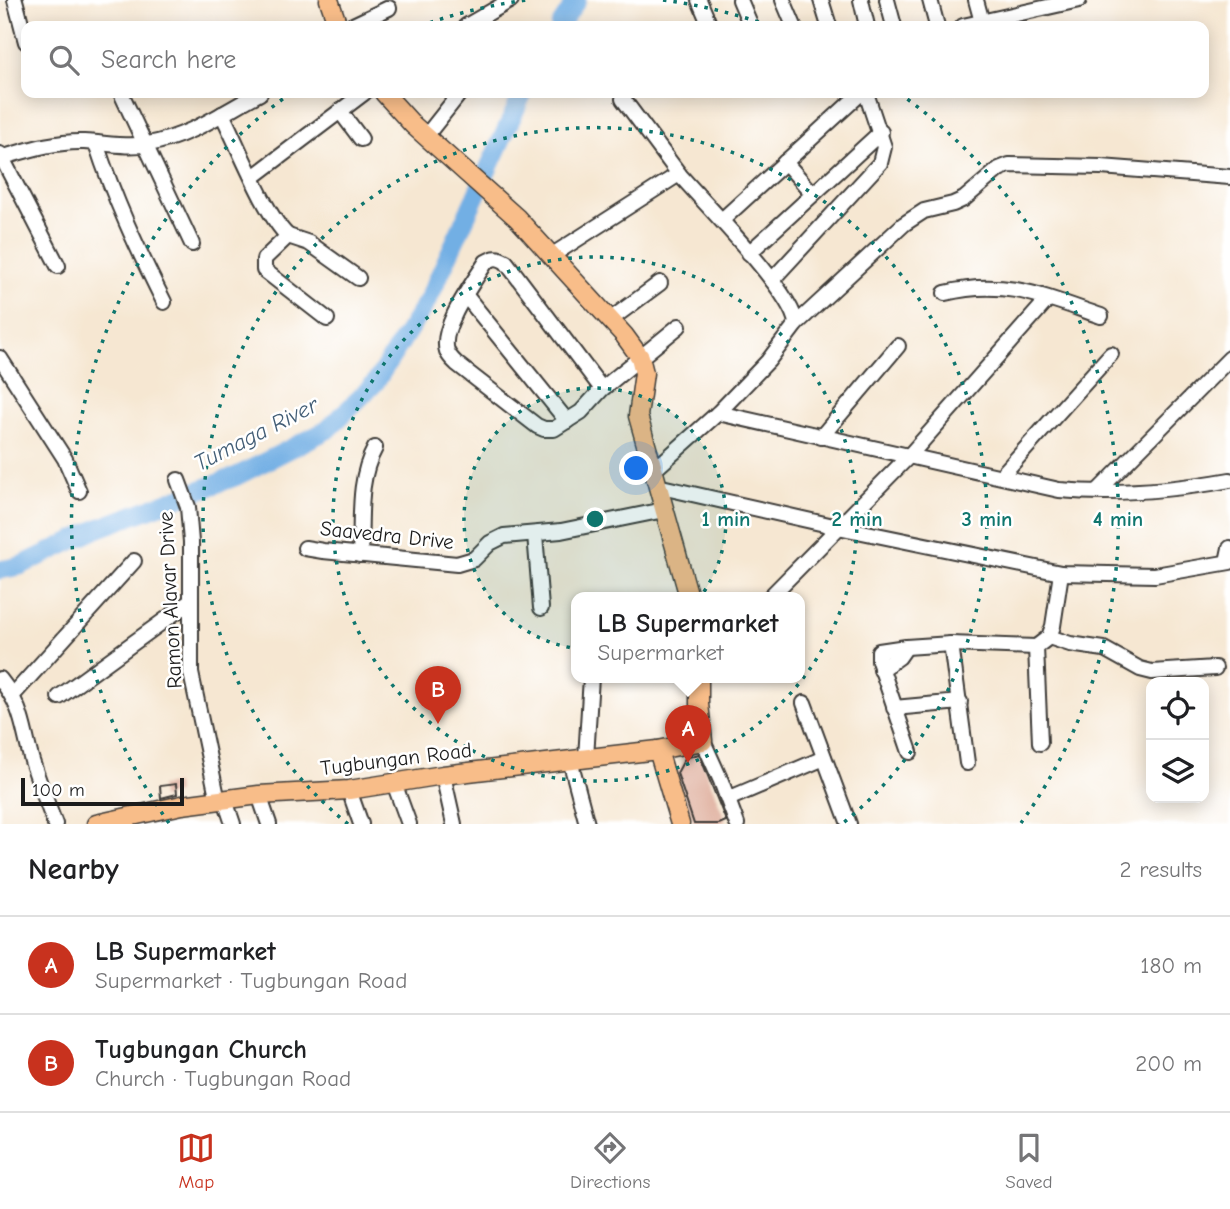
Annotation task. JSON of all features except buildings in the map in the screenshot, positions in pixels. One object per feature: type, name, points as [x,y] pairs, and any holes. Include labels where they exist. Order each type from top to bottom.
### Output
[{"type":"main road","points":[[328,0],[336,21]]},
{"type":"main road","points":[[389,98],[426,136],[494,196],[610,320],[640,357],[644,373],[638,416],[688,592]]},
{"type":"main road","points":[[699,683],[703,741]]},
{"type":"main road","name":"Tugbungan Road","points":[[96,824],[147,818],[222,800],[349,790],[443,775],[658,750],[703,741]]},
{"type":"main road","points":[[658,750],[680,824]]},
{"type":"street","points":[[15,0],[21,23]]},
{"type":"street","points":[[475,21],[511,0]]},
{"type":"street","points":[[699,0],[708,21]]},
{"type":"street","points":[[740,0],[749,21]]},
{"type":"street","points":[[783,0],[792,21]]},
{"type":"street","points":[[821,0],[827,21]]},
{"type":"street","points":[[861,0],[866,21]]},
{"type":"street","points":[[887,0],[893,21]]},
{"type":"street","points":[[930,0],[936,21]]},
{"type":"street","points":[[976,0],[982,21]]},
{"type":"street","points":[[985,21],[1021,7],[1079,0]]},
{"type":"street","points":[[362,21],[390,8]]},
{"type":"street","points":[[123,98],[192,243]]},
{"type":"street","points":[[58,266],[1,157],[57,143],[146,145],[184,135],[251,98]]},
{"type":"street","points":[[253,177],[357,98]]},
{"type":"street","points":[[426,136],[456,98]]},
{"type":"street","points":[[722,220],[857,98]]},
{"type":"street","points":[[772,280],[880,163],[884,147],[881,132],[865,98]]},
{"type":"street","points":[[623,99],[679,174],[772,280],[795,317],[796,324]]},
{"type":"street","points":[[340,111],[361,139]]},
{"type":"street","points":[[222,114],[276,222],[288,236],[309,243],[358,278]]},
{"type":"street","points":[[749,253],[881,132]]},
{"type":"street","points":[[96,143],[129,232],[164,302]]},
{"type":"street","points":[[785,162],[813,194]]},
{"type":"street","points":[[1229,558],[1155,575],[1061,573],[838,527],[655,478],[768,361],[796,324],[904,224],[924,211],[964,199],[1004,167],[1064,165],[1230,177]]},
{"type":"street","points":[[551,256],[679,174]]},
{"type":"street","points":[[288,236],[264,259],[264,270],[327,319]]},
{"type":"street","points":[[602,388],[506,262],[499,258],[486,262],[449,325],[447,351],[450,358],[544,429],[554,429],[589,405],[602,388],[680,326]]},
{"type":"street","points":[[610,320],[660,283]]},
{"type":"street","points":[[945,293],[992,286],[1022,290],[1101,316]]},
{"type":"street","points":[[466,296],[567,421]]},
{"type":"street","points":[[777,592],[909,456],[1048,299]]},
{"type":"street","points":[[821,437],[898,346]]},
{"type":"street","points":[[1000,476],[1111,354]]},
{"type":"street","points":[[0,358],[65,459],[79,491]]},
{"type":"street","points":[[1098,491],[1230,358]]},
{"type":"street","points":[[718,413],[1059,490],[1170,488],[1230,480]]},
{"type":"street","points":[[360,555],[364,477],[368,460],[375,448]]},
{"type":"street","name":"Ramon Alavar Drive","points":[[177,480],[188,507],[191,673],[222,800],[233,824]]},
{"type":"street","name":"Saavedra Drive","points":[[305,548],[457,564],[474,559],[497,539],[664,510]]},
{"type":"street","points":[[535,534],[541,608]]},
{"type":"street","points":[[13,695],[134,561]]},
{"type":"street","points":[[910,752],[881,670],[899,657],[906,646],[951,644],[1036,648],[1049,637],[1054,626],[1061,573]]},
{"type":"street","points":[[59,697],[191,601]]},
{"type":"street","points":[[1049,637],[1070,644],[1104,649],[1140,669],[1152,672],[1215,668]]},
{"type":"street","points":[[951,644],[967,763]]},
{"type":"street","points":[[1036,648],[1040,743]]},
{"type":"street","points":[[0,679],[13,695],[23,718],[31,758],[55,824]]},
{"type":"street","points":[[587,824],[578,759],[590,683]]},
{"type":"street","points":[[894,708],[960,702]]},
{"type":"street","points":[[804,703],[849,824]]},
{"type":"street","points":[[703,741],[737,824]]},
{"type":"street","points":[[728,799],[824,758]]},
{"type":"street","points":[[443,775],[454,824]]},
{"type":"street","points":[[394,783],[409,824]]},
{"type":"street","points":[[349,790],[360,824]]},
{"type":"street","points":[[259,795],[270,824]]},
{"type":"waterway","name":"Tumaga River","points":[[563,21],[577,0]]},
{"type":"waterway","name":"Tumaga River","points":[[0,570],[20,566],[99,528],[237,476],[327,430],[375,383],[428,300],[521,98]]},
{"type":"place","name":"Tugbungan Church","points":[[438,724]]},
{"type":"place","name":"LB Supermarket","points":[[688,763]]}]
